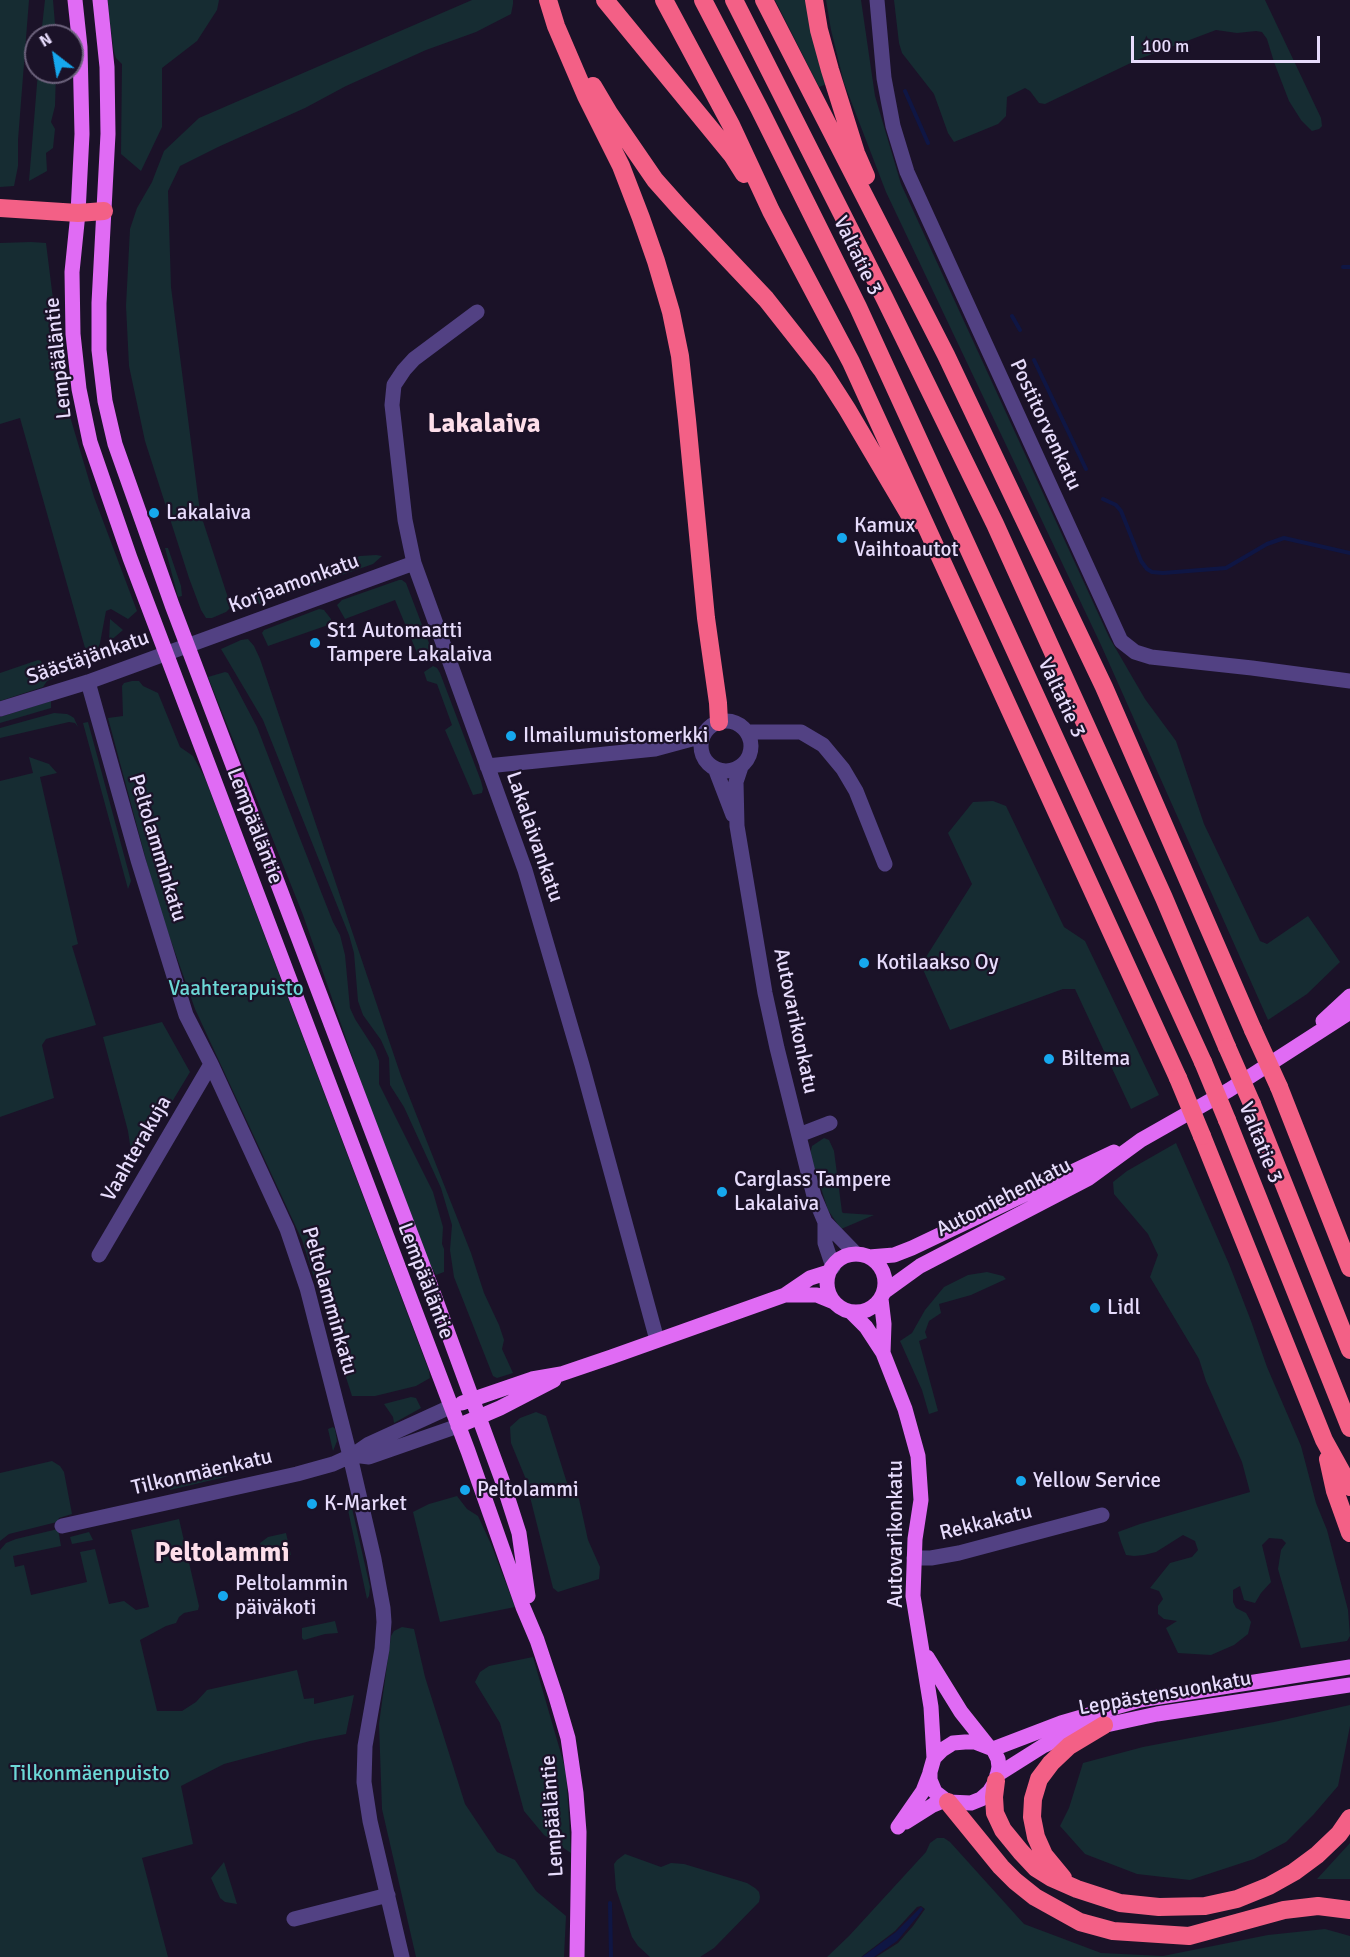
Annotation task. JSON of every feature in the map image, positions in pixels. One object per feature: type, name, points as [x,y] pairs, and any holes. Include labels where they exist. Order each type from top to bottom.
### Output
[{"type":"highway","points":[[549,0],[592,86],[655,180],[759,292],[802,344],[847,409],[918,530],[938,554]]},
{"type":"highway","points":[[549,0],[556,26],[581,86],[621,166],[637,207],[656,261],[670,312],[680,356],[706,618],[718,703],[718,722]]},
{"type":"highway","points":[[605,0],[724,146],[753,190],[771,211]]},
{"type":"highway","points":[[664,0],[731,125],[771,211],[851,362],[907,483],[1178,1078],[1324,1440],[1350,1487]]},
{"type":"highway","name":"Valtatie 3","points":[[703,0],[858,307],[1203,1062],[1350,1428]]},
{"type":"highway","name":"Valtatie 3","points":[[734,0],[884,297],[995,524],[1164,898],[1252,1104],[1350,1350]]},
{"type":"highway","points":[[764,0],[951,366],[1104,687],[1279,1088],[1350,1268]]},
{"type":"highway","points":[[814,0],[821,40],[856,153],[921,308]]},
{"type":"highway","points":[[0,208],[78,213],[104,211]]},
{"type":"highway","points":[[1324,1440],[1335,1491],[1350,1533]]},
{"type":"highway","points":[[1070,1886],[1044,1855],[1036,1837],[1032,1817],[1033,1799],[1040,1779],[1051,1763],[1069,1746],[1104,1725]]},
{"type":"highway","points":[[997,1778],[994,1797],[995,1813],[1003,1830],[1036,1868],[1070,1886],[1120,1902],[1159,1907],[1205,1906],[1238,1899],[1269,1886],[1294,1872],[1317,1855],[1339,1834],[1350,1818]]},
{"type":"highway","points":[[947,1801],[1001,1867],[1035,1897],[1080,1922],[1113,1931],[1189,1936],[1284,1910],[1318,1906],[1350,1910]]},
{"type":"main road","name":"Lempääläntie","points":[[75,0],[80,47],[82,134],[72,272],[75,360],[90,442],[165,654],[537,1640],[568,1738],[576,1793],[579,1832],[577,1957]]},
{"type":"main road","name":"Lempääläntie","points":[[100,0],[108,96],[98,330],[105,401],[115,444],[188,645],[505,1488],[519,1533],[526,1586],[535,1619],[537,1640]]},
{"type":"main road","name":"Automiehenkatu","points":[[1294,1048],[1350,996]]},
{"type":"main road","name":"Automiehenkatu","points":[[862,1256],[894,1255],[912,1248],[1141,1140],[1228,1090],[1350,1012]]},
{"type":"main road","name":"Automiehenkatu","points":[[882,1296],[920,1266],[1089,1178],[1141,1140]]},
{"type":"main road","points":[[785,1295],[817,1295],[851,1312],[868,1310],[875,1306],[882,1296],[884,1276],[876,1262],[862,1256],[847,1256],[838,1260],[831,1269],[827,1285],[834,1302]]},
{"type":"main road","points":[[471,1399],[532,1379],[561,1374],[785,1295],[810,1278],[831,1269]]},
{"type":"main road","name":"Autovarikonkatu","points":[[882,1296],[883,1353]]},
{"type":"main road","name":"Autovarikonkatu","points":[[851,1312],[866,1328],[883,1353],[905,1409],[918,1456],[921,1500],[914,1558],[913,1596],[931,1707],[932,1765]]},
{"type":"main road","points":[[458,1426],[500,1408],[561,1374]]},
{"type":"main road","name":"Tilkonmäenkatu","points":[[450,1407],[471,1399]]},
{"type":"main road","name":"Autovarikonkatu","points":[[922,1649],[955,1703],[990,1748]]},
{"type":"main road","name":"Leppästensuonkatu","points":[[990,1748],[1071,1720],[1140,1700],[1350,1667]]},
{"type":"main road","name":"Leppästensuonkatu","points":[[997,1778],[1043,1746],[1074,1732],[1157,1714],[1350,1684]]},
{"type":"main road","points":[[975,1742],[990,1748],[998,1759],[997,1778],[989,1792],[981,1799],[971,1803],[947,1801],[920,1813],[898,1827],[923,1791],[932,1765],[942,1750],[953,1743],[975,1742]]},
{"type":"main road","points":[[932,1765],[930,1780],[935,1792],[947,1801]]},
{"type":"street","name":"Postitorvenkatu","points":[[877,0],[879,43],[884,78],[893,126],[907,172],[1121,641],[1134,652],[1151,657],[1350,681]]},
{"type":"street","name":"Lakalaivankatu","points":[[477,312],[414,359],[394,386],[392,405],[405,520],[414,563],[528,881],[582,1065],[657,1340]]},
{"type":"street","name":"Korjaamonkatu","points":[[188,645],[414,563]]},
{"type":"street","name":"Säästäjänkatu","points":[[0,709],[88,682],[188,645]]},
{"type":"street","name":"Peltolamminkatu","points":[[88,682],[138,860],[186,1015],[287,1229],[307,1288],[352,1455],[384,1608],[384,1636],[365,1746],[364,1776],[370,1821],[402,1957]]},
{"type":"street","points":[[718,722],[735,722],[747,732],[752,744],[751,750],[749,757],[741,767],[730,771],[715,768],[703,756],[701,743],[703,736],[718,722]]},
{"type":"street","points":[[747,732],[801,732],[818,742],[843,770],[856,791],[885,864]]},
{"type":"street","points":[[751,750],[764,742],[793,732]]},
{"type":"street","points":[[487,766],[655,749],[703,736]]},
{"type":"street","points":[[655,749],[703,756]]},
{"type":"street","name":"Autovarikonkatu","points":[[741,767],[736,782],[737,826],[765,993],[809,1182],[825,1222],[825,1243],[831,1269]]},
{"type":"street","name":"Autovarikonkatu","points":[[715,768],[737,826]]},
{"type":"street","name":"Vaahterakuja","points":[[99,1255],[211,1064]]},
{"type":"street","points":[[798,1135],[830,1123]]},
{"type":"street","name":"Autovarikonkatu","points":[[825,1222],[862,1256]]},
{"type":"street","name":"Tilkonmäenkatu","points":[[62,1526],[333,1464],[369,1444],[450,1407]]},
{"type":"street","name":"Tilkonmäenkatu","points":[[352,1455],[369,1458],[458,1426]]},
{"type":"street","name":"Rekkakatu","points":[[914,1558],[951,1555],[1102,1515]]},
{"type":"street","points":[[294,1919],[388,1896]]},
{"type":"green space","points":[[0,0],[29,0],[27,24],[24,24],[18,166],[14,186],[0,187]]},
{"type":"green space","points":[[45,0],[53,0],[55,24],[42,24]]},
{"type":"green space","points":[[107,0],[219,0],[217,10],[197,41],[162,68],[162,127],[141,171],[121,154],[122,64],[114,52]]},
{"type":"green space","points":[[472,0],[513,0],[511,14],[476,32],[426,50],[346,86],[305,108],[180,166],[168,191],[171,287],[200,512],[231,607],[226,612],[206,618],[189,578],[145,441],[129,366],[126,306],[130,229],[137,208],[152,182],[164,151],[199,118]]},
{"type":"green space","points":[[775,0],[807,0],[827,84],[819,87]]},
{"type":"green space","points":[[826,0],[861,0],[875,96],[901,184],[1109,637],[1145,699],[1176,741],[1204,824],[1260,941],[1267,944],[1308,916],[1340,962],[1307,994],[1268,1020],[1101,645],[886,192],[844,83]]},
{"type":"green space","points":[[894,0],[1265,0],[1321,118],[1322,126],[1312,131],[1301,120],[1289,101],[1267,39],[1262,32],[1237,33],[1216,30],[1139,59],[1045,104],[1039,103],[1025,88],[1007,97],[1006,116],[998,124],[954,142],[948,133],[934,94],[902,53]]},
{"type":"green space","points":[[37,84],[56,84],[55,106],[51,122],[55,129],[53,148],[46,153],[47,171],[29,181]]},
{"type":"green space","points":[[0,243],[46,243],[66,403],[94,497],[137,611],[128,619],[111,609],[106,611],[100,643],[94,659],[89,662],[20,418],[0,424]]},
{"type":"green space","points":[[165,548],[168,548],[181,586],[182,596],[178,597]]},
{"type":"green space","points":[[360,556],[382,556],[373,564],[252,605],[255,598],[281,585]]},
{"type":"green space","points":[[399,580],[406,583],[432,651],[430,656],[420,660],[395,600],[345,619],[337,605],[342,600]]},
{"type":"green space","points":[[319,609],[324,610],[331,619],[331,624],[268,646],[262,633],[264,630]]},
{"type":"green space","points":[[110,619],[123,630],[109,642]]},
{"type":"green space","points":[[248,639],[260,659],[401,1076],[471,1253],[484,1293],[499,1325],[504,1340],[502,1349],[513,1373],[497,1378],[493,1376],[454,1277],[450,1250],[452,1225],[441,1188],[404,1107],[390,1085],[389,1058],[381,1040],[363,1015],[358,1001],[354,953],[349,935],[263,720],[221,649]]},
{"type":"green space","points":[[73,659],[77,664],[75,669],[47,681],[43,687],[0,701],[0,673],[38,660],[44,668]]},
{"type":"green space","points":[[433,666],[440,673],[481,781],[482,793],[473,795],[445,730],[452,725],[437,684],[427,681],[424,672]]},
{"type":"green space","points":[[228,673],[257,727],[340,935],[345,955],[350,1008],[375,1050],[379,1061],[379,1084],[433,1192],[443,1227],[444,1249],[444,1272],[436,1275],[422,1251],[303,915],[208,677]]},
{"type":"green space","name":"Vaahterapuisto","points":[[132,681],[139,681],[143,686],[158,693],[180,747],[193,756],[205,778],[429,1371],[430,1378],[416,1386],[375,1396],[352,1396],[302,1240],[195,1009],[157,901],[108,718],[123,716],[122,686]]},
{"type":"green space","points":[[51,701],[51,708],[0,723],[0,717]]},
{"type":"green space","points":[[54,713],[71,716],[78,727],[75,723],[69,722],[0,738],[0,728]]},
{"type":"green space","points":[[88,722],[131,881],[128,889],[83,723]]},
{"type":"green space","points":[[29,757],[49,764],[57,773],[40,777],[78,944],[72,946],[96,1025],[46,1039],[42,1045],[54,1098],[0,1117],[0,781],[33,773]]},
{"type":"green space","points":[[993,801],[1006,806],[1064,927],[1085,941],[1159,1095],[1131,1109],[1075,989],[1063,989],[950,1030],[921,965],[972,884],[948,833],[973,802]]},
{"type":"green space","points":[[162,1022],[190,1072],[138,1158],[131,1151],[128,1131],[103,1037]]},
{"type":"green space","points":[[824,1138],[829,1140],[834,1151],[842,1212],[874,1215],[841,1229],[828,1210],[810,1154],[812,1146]]},
{"type":"green space","points":[[1176,1143],[1229,1264],[1267,1367],[1301,1446],[1316,1503],[1327,1530],[1348,1610],[1350,1636],[1347,1641],[1301,1648],[1278,1569],[1281,1550],[1286,1543],[1282,1539],[1269,1538],[1262,1545],[1271,1582],[1255,1603],[1244,1600],[1240,1586],[1233,1590],[1233,1602],[1236,1608],[1246,1613],[1251,1622],[1248,1634],[1234,1645],[1211,1655],[1178,1653],[1166,1628],[1177,1621],[1164,1619],[1158,1614],[1158,1606],[1163,1599],[1159,1591],[1150,1588],[1170,1563],[1192,1557],[1198,1550],[1195,1541],[1183,1535],[1156,1552],[1134,1556],[1126,1555],[1121,1542],[1118,1532],[1250,1492],[1242,1462],[1206,1381],[1199,1359],[1150,1277],[1158,1255],[1148,1234],[1114,1194],[1113,1182],[1127,1171]]},
{"type":"green space","points":[[987,1272],[1006,1279],[971,1295],[939,1304],[941,1313],[929,1321],[925,1332],[927,1338],[919,1341],[938,1411],[929,1414],[922,1390],[900,1341],[912,1333],[925,1310],[944,1287],[968,1275]]},
{"type":"green space","points":[[411,1397],[416,1398],[421,1408],[394,1423],[393,1417],[384,1404]]},
{"type":"green space","points":[[536,1412],[546,1416],[567,1483],[579,1499],[588,1540],[600,1567],[599,1579],[558,1592],[553,1588],[525,1477],[511,1443],[510,1427],[520,1418]]},
{"type":"green space","points":[[333,1427],[337,1441],[333,1451],[328,1429]]},
{"type":"green space","points":[[52,1461],[64,1472],[72,1514],[59,1518],[57,1522],[9,1534],[0,1541],[0,1473]]},
{"type":"green space","points":[[217,1468],[220,1477],[229,1476],[170,1490],[168,1480]]},
{"type":"green space","points":[[349,1495],[370,1587],[367,1599],[345,1496]]},
{"type":"green space","points":[[457,1496],[467,1509],[478,1516],[515,1607],[440,1622],[413,1512],[429,1504]]},
{"type":"green space","name":"Tilkonmäenpuisto","points":[[179,1519],[199,1606],[198,1610],[184,1613],[176,1623],[140,1640],[157,1711],[182,1711],[196,1702],[207,1690],[297,1670],[304,1699],[314,1698],[314,1704],[354,1695],[346,1734],[224,1764],[181,1786],[193,1844],[142,1858],[168,1957],[0,1957],[0,1550],[6,1543],[16,1539],[58,1529],[61,1546],[13,1556],[15,1567],[24,1565],[31,1595],[87,1582],[80,1552],[95,1549],[109,1604],[124,1601],[136,1610],[149,1607],[131,1530]]},
{"type":"green space","points":[[89,1532],[93,1540],[72,1544],[70,1537]]},
{"type":"green space","points":[[286,1533],[291,1555],[266,1561],[260,1543],[268,1537]]},
{"type":"green space","points":[[335,1621],[338,1633],[304,1640],[302,1638],[302,1628]]},
{"type":"green space","points":[[402,1627],[414,1629],[425,1677],[465,1804],[497,1852],[515,1860],[536,1891],[566,1916],[564,1957],[416,1957],[382,1809],[379,1724],[391,1636],[394,1631]]},
{"type":"green space","points":[[533,1657],[566,1771],[571,1853],[544,1835],[524,1811],[500,1723],[475,1682],[480,1672],[489,1666]]},
{"type":"green space","points":[[1350,1705],[1350,1726],[1338,1786],[1286,1842],[1254,1859],[1190,1880],[1137,1874],[1085,1854],[1060,1826],[1069,1808],[1083,1763],[1143,1747]]},
{"type":"green space","points":[[937,1838],[944,1838],[950,1842],[1024,1924],[1101,1953],[1163,1956],[1268,1935],[1325,1929],[1350,1936],[1350,1957],[876,1957],[898,1943],[913,1926],[925,1909],[921,1906],[917,1907],[895,1931],[861,1957],[827,1957],[849,1936],[926,1852],[930,1843]]},
{"type":"green space","points":[[1350,1843],[1350,1879],[1317,1879]]},
{"type":"green space","points":[[625,1854],[661,1867],[671,1863],[684,1864],[747,1883],[759,1892],[759,1902],[714,1948],[700,1957],[650,1957],[632,1937],[616,1889],[614,1864]]},
{"type":"green space","points":[[224,1862],[237,1904],[225,1902],[220,1898],[211,1878]]},
{"type":"shaded area","points":[[921,1907],[923,1909],[897,1941],[874,1957],[862,1957],[896,1932]]},
{"type":"waterway","points":[[905,91],[928,143]]},
{"type":"waterway","points":[[1343,267],[1350,267]]},
{"type":"waterway","points":[[1012,316],[1020,330]]},
{"type":"waterway","points":[[1034,360],[1086,469]]},
{"type":"waterway","points":[[1103,499],[1116,505],[1121,511],[1141,561],[1152,572],[1226,568],[1267,544],[1284,538],[1350,553]]},
{"type":"waterway","points":[[610,1903],[611,1957]]},
{"type":"place","name":"Lakalaiva","points":[[154,513]]},
{"type":"place","name":"Kamux Vaihtoautot","points":[[842,538]]},
{"type":"place","name":"St1 Automaatti Tampere Lakalaiva","points":[[315,643]]},
{"type":"place","name":"Ilmailumuistomerkki","points":[[511,736]]},
{"type":"place","name":"Kotilaakso Oy","points":[[864,963]]},
{"type":"place","name":"Biltema","points":[[1049,1059]]},
{"type":"place","name":"Carglass Tampere Lakalaiva","points":[[722,1192]]},
{"type":"place","name":"Lidl","points":[[1095,1308]]},
{"type":"place","name":"Yellow Service","points":[[1021,1481]]},
{"type":"place","name":"Peltolammi","points":[[465,1490]]},
{"type":"place","name":"K-Market","points":[[312,1504]]},
{"type":"place","name":"Peltolammin päiväkoti","points":[[223,1596]]},
{"type":"district","name":"Lakalaiva","points":[[484,425]]},
{"type":"district","name":"Peltolammi","points":[[222,1554]]}]
